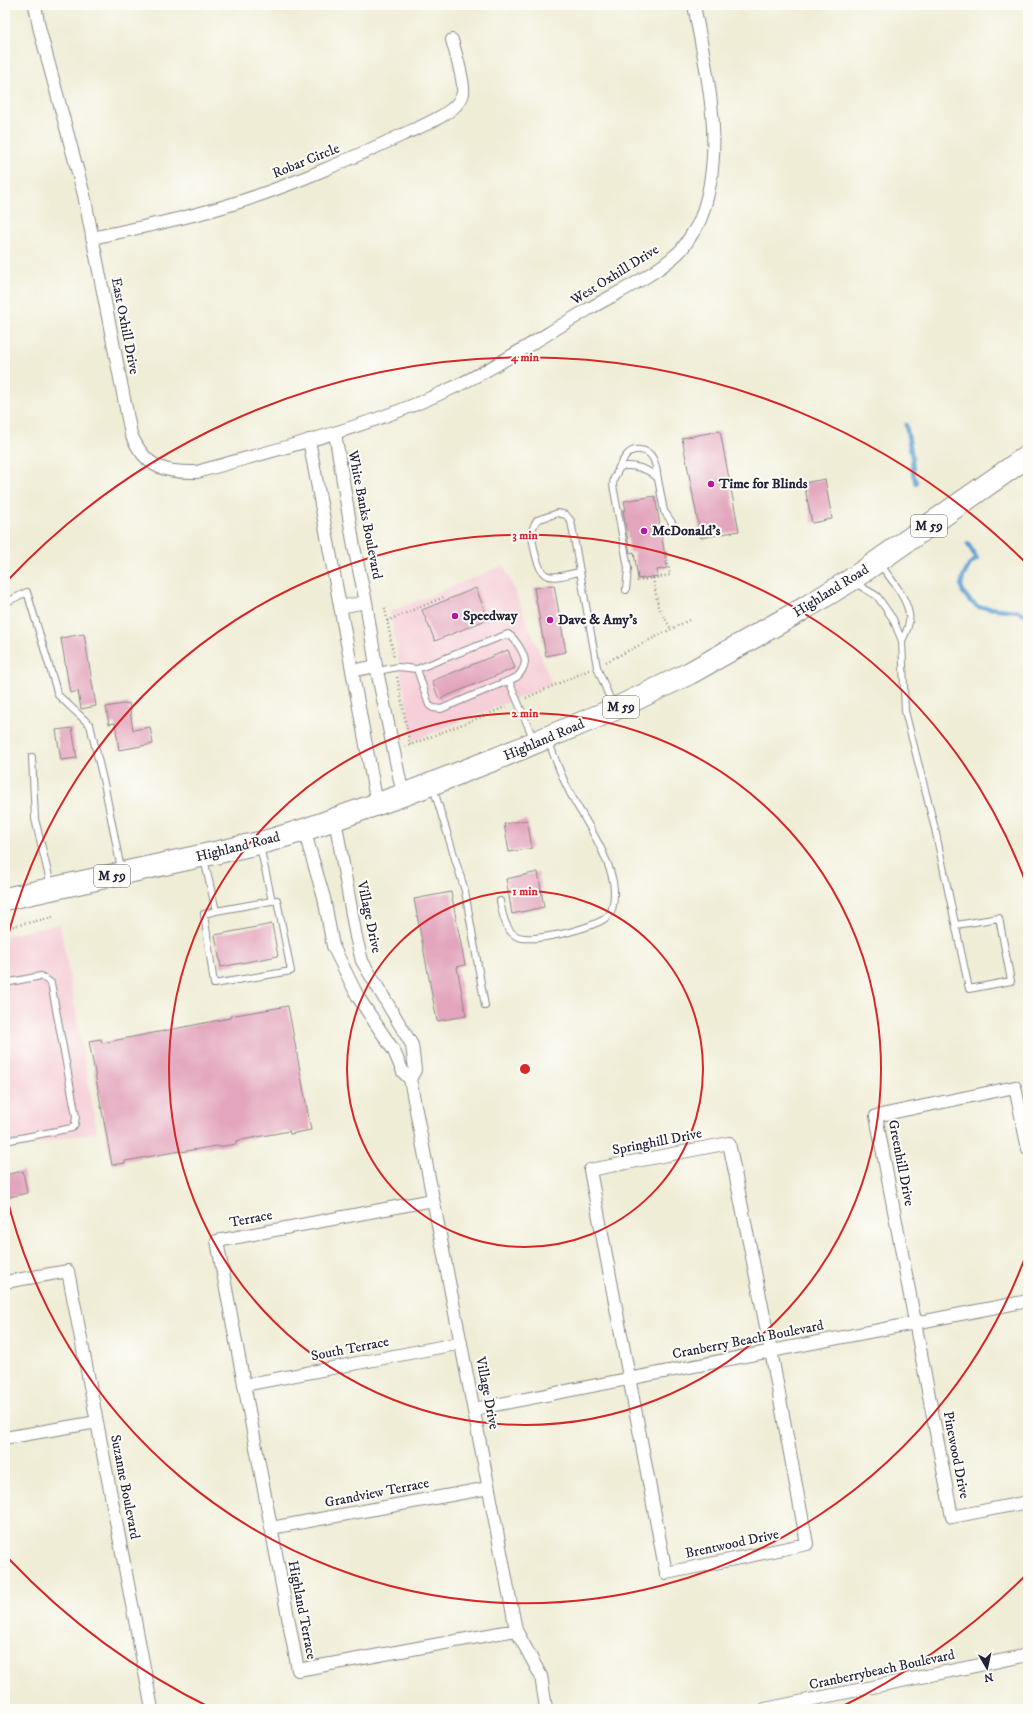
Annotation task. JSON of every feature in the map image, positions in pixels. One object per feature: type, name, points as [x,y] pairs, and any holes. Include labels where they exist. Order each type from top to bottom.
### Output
[{"type":"highway","name":"Highland Road","points":[[5,899],[260,843],[304,830],[432,784],[615,710],[690,673],[805,608],[851,580],[1028,456]]},
{"type":"street","name":"East Oxhill Drive","points":[[35,5],[84,195],[131,434],[138,450],[149,462],[165,470],[197,472],[335,433]]},
{"type":"street","name":"West Oxhill Drive","points":[[335,433],[387,416],[447,391],[528,347],[587,310],[646,277],[680,252],[700,222],[712,175],[714,133],[710,91],[694,5]]},
{"type":"street","name":"Robar Circle","points":[[92,238],[165,222],[226,206],[298,182],[353,158],[453,110],[463,94],[460,70],[452,40]]},
{"type":"street","name":"White Banks Boulevard","points":[[335,433],[354,547],[403,795]]},
{"type":"street","points":[[310,440],[377,804]]},
{"type":"street","points":[[340,607],[366,602]]},
{"type":"street","points":[[352,672],[377,669]]},
{"type":"street","name":"Village Drive","points":[[335,820],[356,937],[362,961],[412,1044],[415,1070],[410,1079]]},
{"type":"street","name":"Village Drive","points":[[304,830],[324,898],[333,946],[358,996],[394,1051],[403,1072],[410,1079],[516,1630],[541,1676],[547,1709]]},
{"type":"street","name":"Greenhill Drive","points":[[916,1322],[876,1116],[1015,1087],[1028,1148]]},
{"type":"street","name":"Springhill Drive","points":[[628,1378],[590,1170],[721,1144],[729,1143],[771,1350]]},
{"type":"street","name":"Terrace","points":[[244,1385],[217,1241],[433,1200]]},
{"type":"street","name":"Suzanne Boulevard","points":[[5,1282],[68,1271],[152,1709]]},
{"type":"street","name":"Cranberry Beach Boulevard","points":[[474,1409],[1028,1301]]},
{"type":"street","name":"Pinewood Drive","points":[[916,1322],[952,1517],[1028,1502]]},
{"type":"street","name":"South Terrace","points":[[244,1385],[462,1343]]},
{"type":"street","name":"Brentwood Drive","points":[[628,1378],[666,1573],[807,1544],[771,1350]]},
{"type":"street","name":"Highland Terrace","points":[[244,1385],[298,1670],[516,1630]]},
{"type":"street","points":[[5,1438],[97,1422]]},
{"type":"street","name":"Grandview Terrace","points":[[271,1528],[489,1488]]},
{"type":"street","name":"Cranberrybeach Boulevard","points":[[765,1709],[1028,1655]]},
{"type":"lane","points":[[626,590],[628,568],[613,485],[616,472],[631,451],[644,450],[649,452],[653,457],[664,511],[673,524]]},
{"type":"lane","points":[[616,472],[620,467],[632,466],[649,472],[658,479]]},
{"type":"lane","points":[[580,572],[553,577],[546,575],[542,571],[538,564],[532,533],[533,527],[537,520],[558,513],[566,515],[571,521],[597,666],[615,710]]},
{"type":"lane","points":[[878,561],[898,589],[910,614],[907,632],[902,641]]},
{"type":"lane","points":[[851,580],[877,596],[893,619],[902,641],[905,711],[935,829],[969,989],[1011,981],[999,918],[956,925]]},
{"type":"lane","points":[[5,603],[27,592],[58,695],[90,725],[105,788],[122,874]]},
{"type":"lane","points":[[377,669],[398,667],[417,669],[508,634],[515,639],[525,661],[518,677],[441,709],[433,708],[429,705],[417,669]]},
{"type":"lane","points":[[500,901],[503,916],[510,930],[516,936],[527,939],[578,931],[600,923],[610,915],[613,905],[614,889],[604,857],[570,793],[518,702],[509,681]]},
{"type":"lane","points":[[32,757],[35,819],[52,888]]},
{"type":"lane","points":[[432,784],[465,891],[485,1006]]},
{"type":"lane","points":[[260,843],[272,901]]},
{"type":"lane","points":[[203,856],[216,910]]},
{"type":"lane","points":[[277,900],[291,971],[214,984],[204,914],[216,910],[277,900]]},
{"type":"lane","points":[[5,983],[41,976],[52,983],[76,1116],[75,1124],[72,1128],[5,1141]]},
{"type":"path","points":[[636,574],[637,581],[670,574],[666,551]]},
{"type":"path","points":[[653,578],[658,606],[671,629]]},
{"type":"path","points":[[387,621],[444,597]]},
{"type":"path","points":[[394,753],[518,702],[597,666],[689,620]]},
{"type":"path","points":[[5,928],[54,917]]},
{"type":"shaded area","points":[[504,565],[552,684],[413,741],[390,612]]},
{"type":"shaded area","points":[[60,924],[97,1132],[5,1149],[5,936]]},
{"type":"building","name":"Time for Blinds","points":[[720,431],[739,531],[701,538],[682,438]]},
{"type":"building","points":[[825,479],[832,519],[812,523],[804,483]]},
{"type":"building","name":"McDonald's","points":[[655,496],[667,568],[657,570],[658,576],[638,579],[634,552],[630,553],[623,510],[626,510],[624,501]]},
{"type":"building","name":"Dave & Amy's","points":[[554,585],[566,652],[546,656],[534,588]]},
{"type":"building","points":[[476,588],[488,619],[435,641],[422,610]]},
{"type":"building","points":[[84,634],[96,706],[81,709],[78,691],[70,693],[61,638]]},
{"type":"building","points":[[508,650],[515,668],[439,699],[432,681]]},
{"type":"building","points":[[129,703],[133,730],[150,727],[153,744],[119,750],[115,723],[109,724],[106,707]]},
{"type":"building","points":[[72,728],[77,758],[61,760],[56,730]]},
{"type":"building","points":[[527,820],[532,848],[509,852],[504,824]]},
{"type":"building","points":[[538,872],[544,907],[512,914],[506,879]]},
{"type":"building","points":[[451,892],[465,965],[457,967],[466,1016],[437,1021],[414,899]]},
{"type":"building","points":[[272,924],[278,956],[221,967],[215,935]]},
{"type":"building","points":[[288,1006],[311,1130],[290,1134],[289,1131],[236,1141],[236,1144],[180,1151],[125,1161],[125,1163],[112,1165],[89,1041],[101,1039],[102,1043],[230,1018],[230,1016]]},
{"type":"building","points":[[23,1171],[27,1193],[5,1198],[5,1175]]},
{"type":"waterway","points":[[906,425],[912,457],[913,474],[916,483]]},
{"type":"waterway","points":[[968,544],[977,559],[970,564],[963,577],[961,585],[963,592],[970,601],[978,607],[1017,611],[1028,615]]},
{"type":"place","name":"Time for Blinds","points":[[711,484]]},
{"type":"place","name":"McDonald's","points":[[644,531]]},
{"type":"place","name":"Speedway","points":[[455,616]]},
{"type":"place","name":"Dave & Amy's","points":[[550,620]]}]
